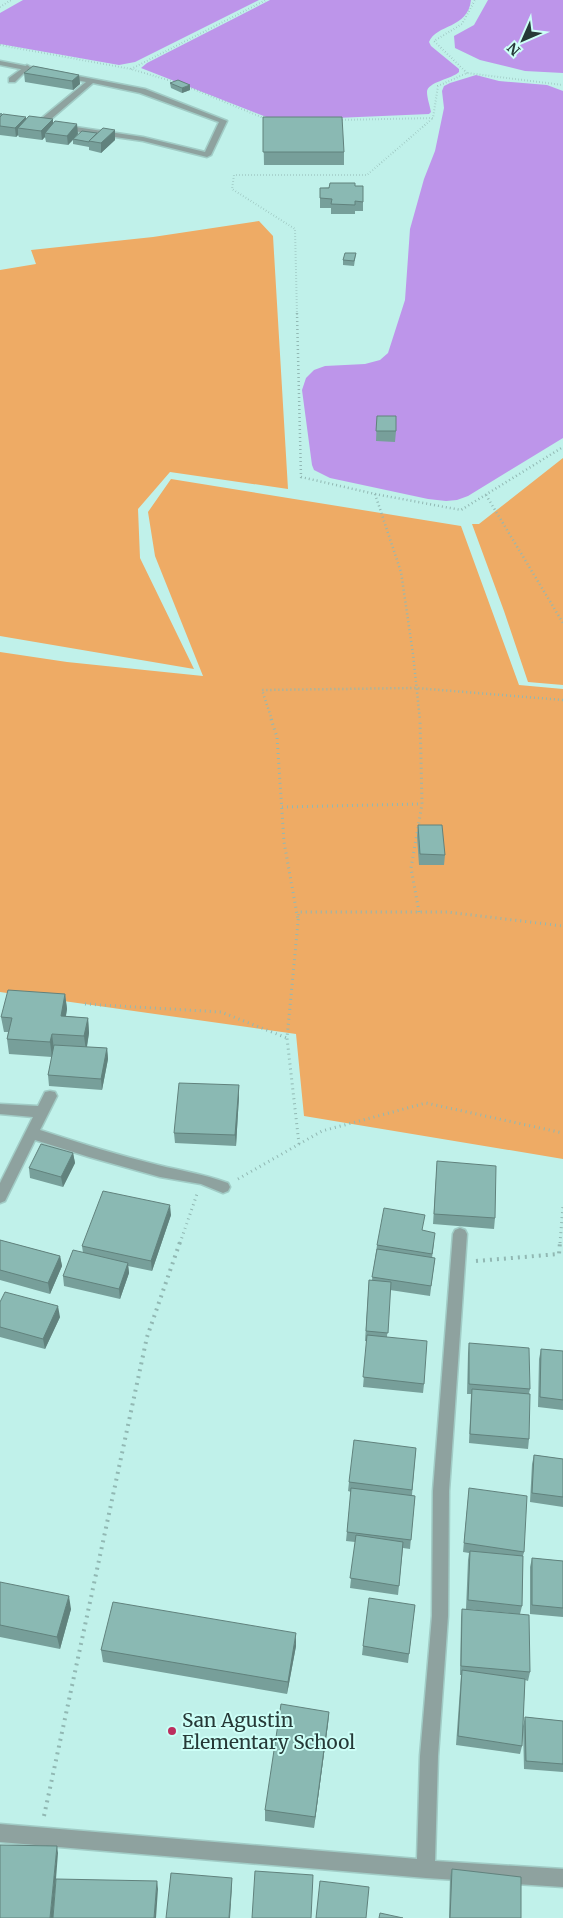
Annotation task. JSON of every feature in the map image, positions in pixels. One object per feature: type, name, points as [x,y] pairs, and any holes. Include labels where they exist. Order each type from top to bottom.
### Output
[{"type":"street","points":[[0,63],[93,80],[142,91],[223,121],[207,155],[143,139],[36,123],[93,80]]},
{"type":"street","points":[[12,80],[27,67]]},
{"type":"street","points":[[0,1197],[50,1096]]},
{"type":"street","points":[[0,1109],[42,1112]]},
{"type":"street","points":[[31,1133],[160,1171],[202,1178],[223,1187]]},
{"type":"street","points":[[426,1869],[429,1756],[440,1616],[442,1490],[460,1234]]},
{"type":"street","points":[[0,1833],[426,1869],[563,1878]]},
{"type":"path","points":[[0,8],[11,0]]},
{"type":"path","points":[[131,69],[266,0]]},
{"type":"path","points":[[467,72],[434,41],[462,24],[475,0]]},
{"type":"path","points":[[0,45],[131,69],[180,83],[273,122]]},
{"type":"path","points":[[563,85],[467,72],[438,86],[433,118],[368,175],[234,175],[232,189],[295,230],[301,477],[375,494],[461,510],[563,446]]},
{"type":"path","points":[[339,120],[433,118]]},
{"type":"path","points":[[375,494],[401,572],[421,733],[422,804],[411,868],[419,912]]},
{"type":"path","points":[[486,494],[563,623]]},
{"type":"path","points":[[298,920],[284,842],[277,737],[262,690],[416,688],[563,700]]},
{"type":"path","points":[[282,806],[422,804]]},
{"type":"path","points":[[299,1144],[287,1038],[299,912],[447,912],[563,926]]},
{"type":"path","points":[[85,1004],[221,1012],[287,1038]]},
{"type":"path","points":[[223,1187],[322,1131],[426,1103],[563,1133]]},
{"type":"path","points":[[40,1836],[147,1337],[202,1178]]},
{"type":"path","points":[[458,1262],[559,1254],[563,1206]]},
{"type":"shaded area","points":[[23,0],[259,0],[135,62],[119,65],[0,44],[0,13]]},
{"type":"shaded area","points":[[270,0],[471,0],[469,9],[464,16],[438,32],[429,42],[431,46],[459,69],[459,72],[435,83],[428,89],[427,94],[431,112],[429,114],[289,120],[269,118],[141,68],[147,63]]},
{"type":"shaded area","points":[[488,0],[563,0],[563,73],[525,71],[480,60],[455,48],[454,36],[474,25]]},
{"type":"shaded area","points":[[476,75],[499,81],[547,85],[563,91],[563,438],[468,496],[457,500],[428,499],[330,478],[314,470],[312,465],[302,390],[306,378],[314,370],[325,366],[365,364],[380,360],[388,353],[405,300],[410,229],[424,179],[435,151],[444,108],[442,91],[444,86],[450,83]]},
{"type":"shaded area","points":[[259,221],[273,236],[288,489],[170,472],[138,509],[140,558],[194,669],[0,636],[0,270],[36,264],[31,250],[153,237]]},
{"type":"shaded area","points":[[563,458],[563,685],[528,682],[472,524],[479,524]]},
{"type":"shaded area","points":[[171,479],[461,526],[519,685],[563,689],[563,1159],[304,1116],[296,1034],[0,992],[0,652],[67,662],[203,676],[155,556],[148,512]]},
{"type":"building","points":[[33,66],[79,75],[72,81],[24,73]]},
{"type":"building","points":[[178,80],[190,85],[182,88],[170,83]]},
{"type":"building","points":[[3,114],[26,117],[15,128],[0,126],[0,117]]},
{"type":"building","points":[[29,116],[53,119],[41,131],[18,128]]},
{"type":"building","points":[[263,117],[342,117],[344,152],[263,152]]},
{"type":"building","points":[[55,121],[77,124],[67,136],[45,133]]},
{"type":"building","points":[[103,128],[115,130],[101,143],[89,141]]},
{"type":"building","points":[[82,131],[97,133],[89,142],[73,139]]},
{"type":"building","points":[[330,183],[355,183],[355,186],[363,186],[363,202],[355,201],[355,205],[331,204],[332,199],[320,198],[320,188],[329,188]]},
{"type":"building","points":[[345,253],[356,253],[354,261],[343,260]]},
{"type":"building","points":[[377,416],[396,416],[396,431],[376,431]]},
{"type":"building","points":[[418,825],[442,825],[445,855],[420,854]]},
{"type":"building","points":[[8,990],[65,994],[61,1016],[88,1018],[84,1036],[52,1034],[50,1042],[7,1039],[12,1018],[1,1017]]},
{"type":"building","points":[[54,1045],[107,1048],[101,1079],[48,1075]]},
{"type":"building","points":[[179,1083],[239,1085],[235,1135],[174,1133]]},
{"type":"building","points":[[41,1144],[73,1153],[61,1177],[29,1168]]},
{"type":"building","points":[[437,1161],[496,1166],[495,1218],[434,1214]]},
{"type":"building","points":[[103,1191],[170,1205],[151,1261],[82,1246]]},
{"type":"building","points":[[384,1208],[425,1215],[422,1230],[435,1233],[432,1254],[377,1245]]},
{"type":"building","points":[[0,1240],[60,1256],[48,1283],[0,1270]]},
{"type":"building","points":[[377,1249],[435,1258],[431,1286],[372,1277]]},
{"type":"building","points":[[73,1250],[128,1263],[119,1289],[63,1276]]},
{"type":"building","points":[[369,1280],[391,1282],[388,1333],[366,1331]]},
{"type":"building","points":[[5,1292],[58,1306],[43,1339],[0,1327],[0,1302]]},
{"type":"building","points":[[367,1335],[427,1341],[424,1384],[363,1377]]},
{"type":"building","points":[[469,1343],[529,1348],[530,1389],[469,1384]]},
{"type":"building","points":[[541,1349],[563,1351],[563,1400],[540,1397]]},
{"type":"building","points":[[472,1389],[530,1394],[529,1439],[470,1434]]},
{"type":"building","points":[[354,1440],[416,1448],[412,1490],[349,1482]]},
{"type":"building","points":[[534,1455],[563,1459],[563,1497],[532,1493]]},
{"type":"building","points":[[351,1488],[415,1496],[411,1540],[347,1532]]},
{"type":"building","points":[[469,1488],[527,1496],[524,1552],[464,1543]]},
{"type":"building","points":[[356,1535],[403,1542],[399,1586],[350,1578]]},
{"type":"building","points":[[470,1551],[523,1556],[522,1606],[468,1600]]},
{"type":"building","points":[[532,1558],[563,1561],[563,1608],[532,1605]]},
{"type":"building","points":[[0,1582],[69,1596],[57,1637],[0,1625]]},
{"type":"building","points":[[369,1598],[415,1605],[409,1654],[363,1646]]},
{"type":"building","points":[[113,1602],[296,1633],[288,1682],[101,1650]]},
{"type":"building","points":[[462,1609],[529,1615],[530,1672],[461,1666]]},
{"type":"building","points":[[462,1670],[525,1679],[522,1746],[458,1736]]},
{"type":"building","points":[[281,1704],[329,1712],[315,1817],[265,1810]]},
{"type":"building","points":[[525,1717],[563,1721],[563,1764],[526,1761]]},
{"type":"building","points":[[0,1845],[57,1846],[50,1918],[0,1918]]},
{"type":"building","points":[[452,1869],[521,1877],[521,1918],[450,1918]]},
{"type":"building","points":[[255,1871],[313,1875],[311,1918],[252,1918]]},
{"type":"building","points":[[171,1873],[232,1878],[229,1918],[166,1918]]},
{"type":"building","points":[[56,1879],[157,1881],[154,1918],[53,1918]]},
{"type":"building","points":[[320,1881],[369,1887],[366,1918],[316,1918]]},
{"type":"building","points":[[380,1913],[403,1918],[379,1918]]},
{"type":"place","name":"San Agustin Elementary School","points":[[172,1731]]}]
